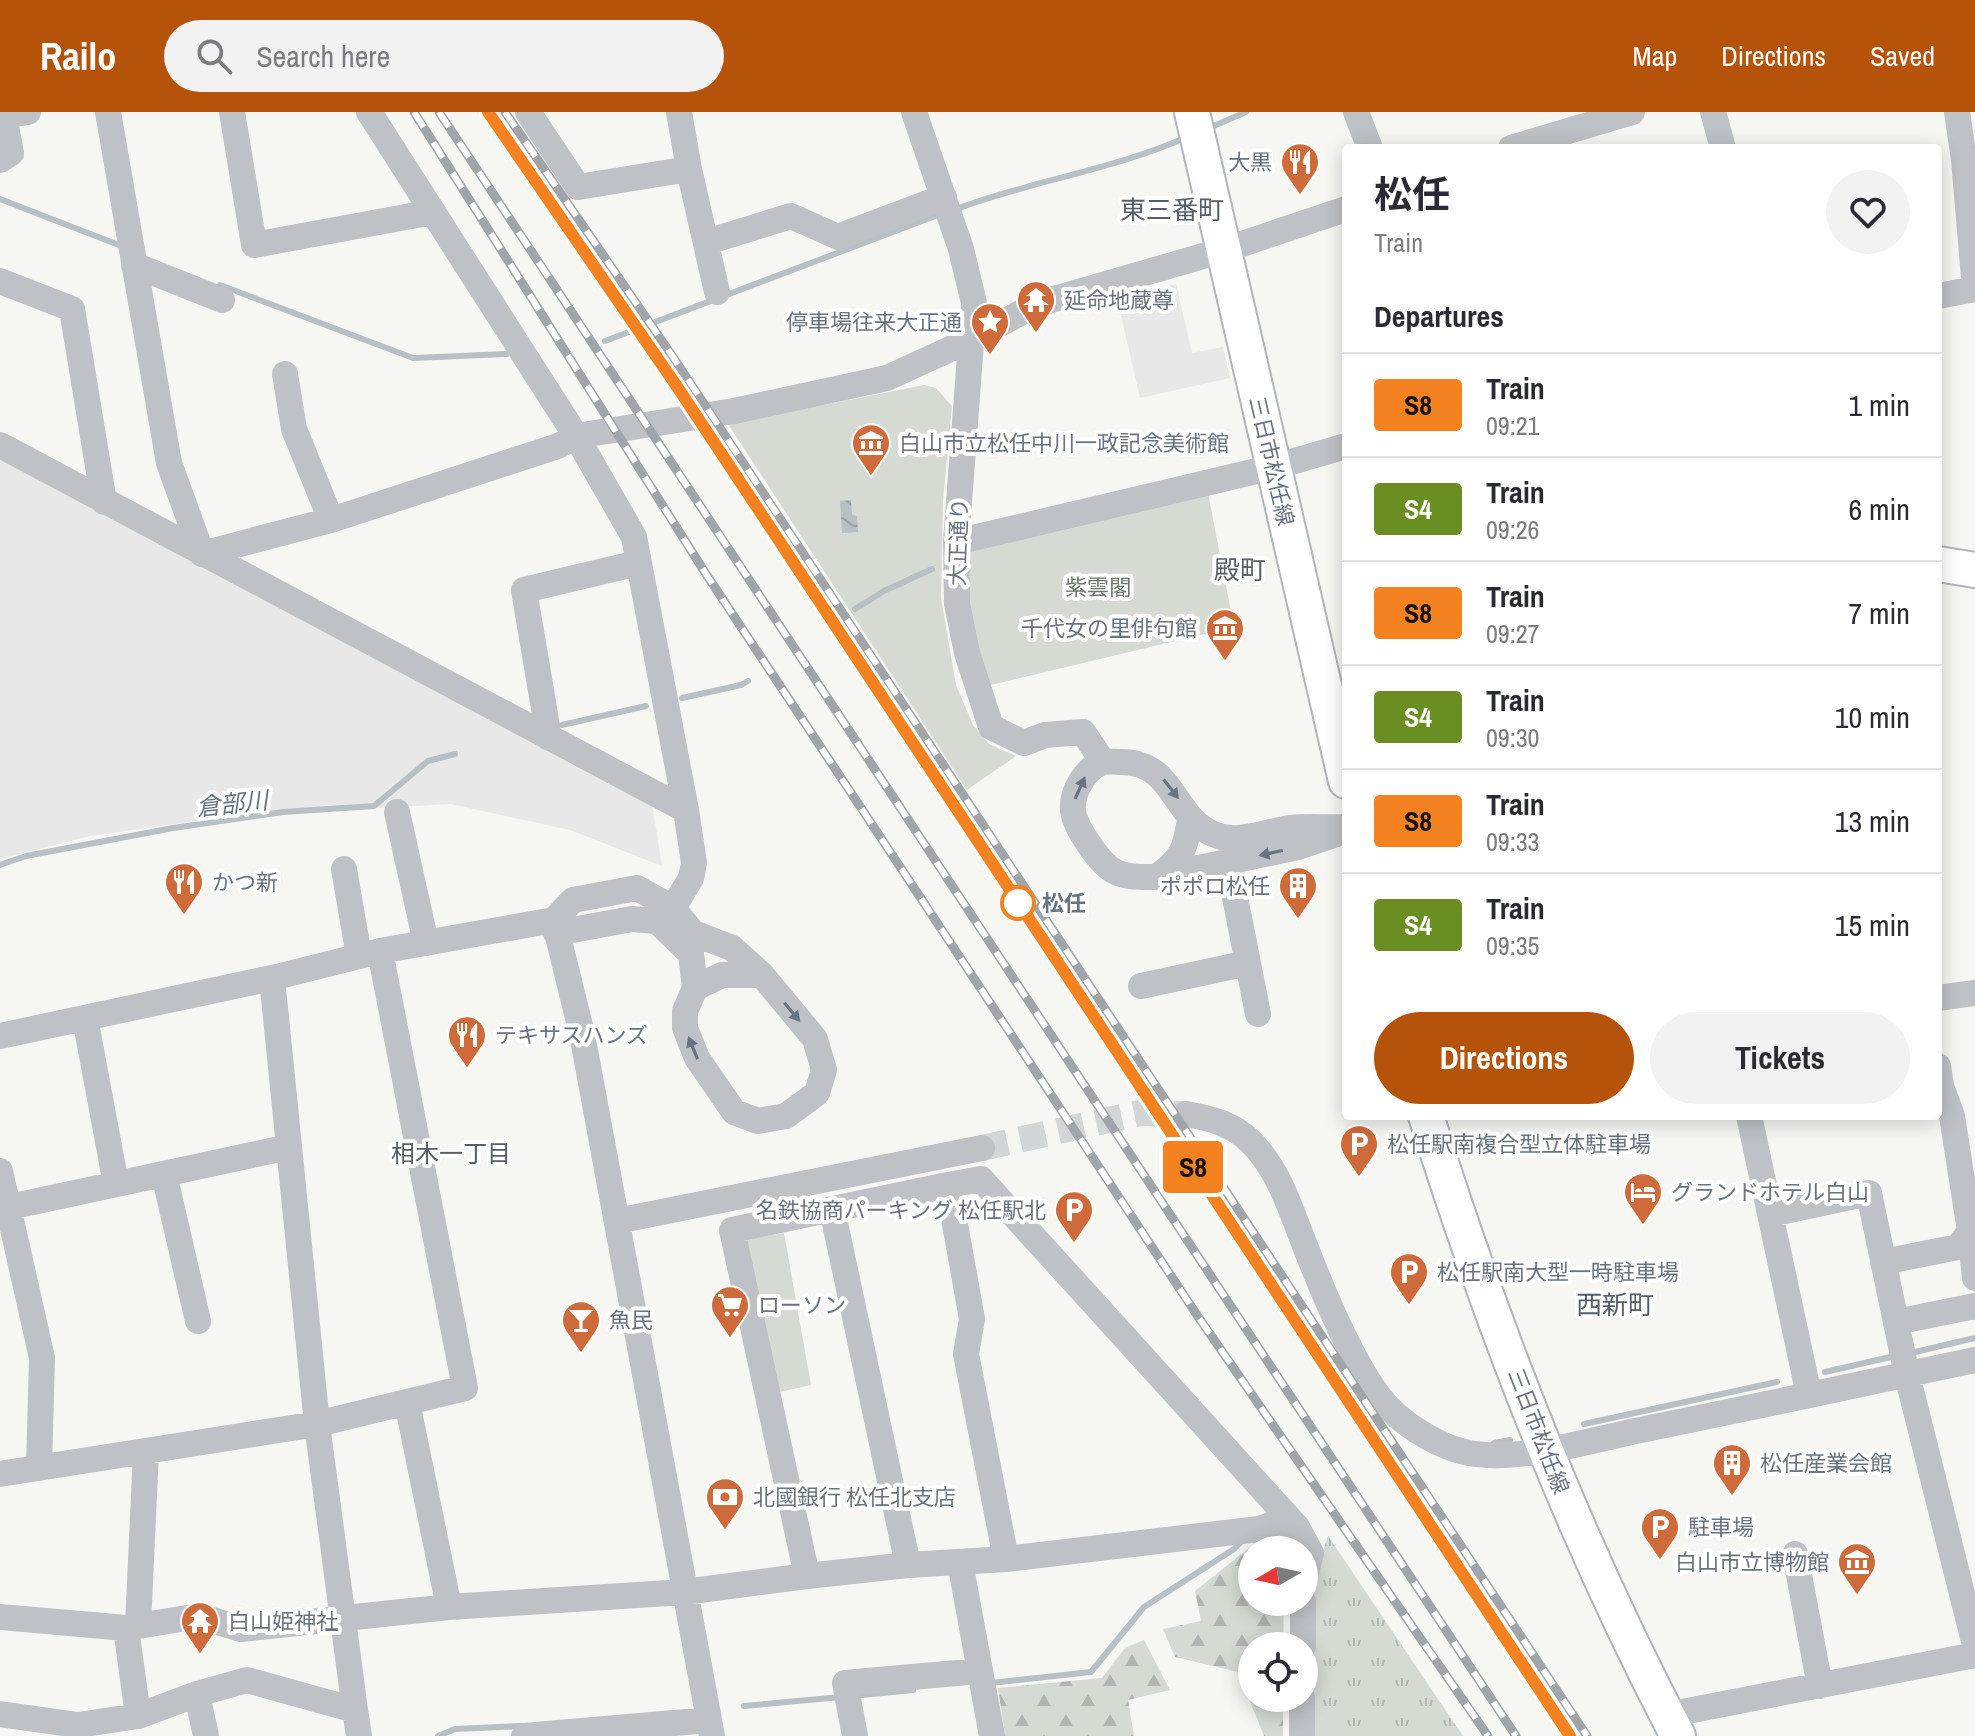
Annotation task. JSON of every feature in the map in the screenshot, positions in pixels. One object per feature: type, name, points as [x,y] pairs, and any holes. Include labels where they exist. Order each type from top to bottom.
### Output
[{"type":"main road","name":"三日市松任線","points":[[1195,126],[1342,764]]},
{"type":"main road","points":[[1942,565],[1975,570]]},
{"type":"main road","name":"三日市松任線","points":[[1427,1120],[1449,1188],[1546,1450],[1606,1591],[1672,1726]]},
{"type":"street","points":[[0,160],[11,153],[4,116],[28,112]]},
{"type":"street","points":[[108,112],[169,463],[202,554]]},
{"type":"street","points":[[232,112],[254,245],[433,212]]},
{"type":"street","points":[[369,112],[576,436],[634,537],[694,863],[691,878],[665,915]]},
{"type":"street","points":[[528,112],[578,187],[689,169]]},
{"type":"street","points":[[679,112],[717,292]]},
{"type":"street","name":"大正通り","points":[[914,112],[961,249],[974,303],[956,542],[957,604],[967,653],[991,727],[1024,743],[1045,735],[1083,732],[1103,762]]},
{"type":"street","points":[[1356,112],[1368,144]]},
{"type":"street","points":[[1524,144],[1632,112]]},
{"type":"street","points":[[1713,112],[1722,144]]},
{"type":"street","points":[[1942,295],[1975,289],[1957,112]]},
{"type":"street","points":[[707,242],[791,216],[838,237],[947,208]]},
{"type":"street","points":[[202,554],[331,520],[558,446],[576,436],[734,411],[887,378],[972,339],[1037,304],[1224,250],[1342,210]]},
{"type":"street","points":[[134,265],[222,300]]},
{"type":"street","points":[[0,281],[72,309],[104,502]]},
{"type":"street","points":[[285,374],[294,429],[331,520]]},
{"type":"street","points":[[0,445],[686,810]]},
{"type":"street","points":[[956,542],[1274,467],[1342,447]]},
{"type":"street","points":[[549,738],[524,590],[638,563]]},
{"type":"street","points":[[1342,829],[1292,828],[1229,839],[1212,834],[1190,820],[1176,795],[1156,771],[1130,762],[1103,762],[1086,774],[1076,790],[1073,810],[1077,825],[1102,862],[1113,871],[1135,877],[1156,877],[1298,847],[1342,830]]},
{"type":"street","points":[[397,812],[426,943]]},
{"type":"street","points":[[1156,877],[1178,861],[1190,820]]},
{"type":"street","points":[[1228,862],[1258,1014]]},
{"type":"street","points":[[0,1474],[317,1424],[465,1388],[370,954],[344,869]]},
{"type":"street","points":[[0,1036],[370,954],[426,943],[555,926],[573,900],[637,888],[665,915],[693,933],[732,948],[762,975],[815,1039],[824,1070],[817,1093],[786,1116],[758,1121],[734,1112],[697,1058],[685,1028],[685,1011],[695,988],[691,954],[665,915]]},
{"type":"street","points":[[524,1736],[710,1728],[582,1034],[555,926]]},
{"type":"street","points":[[1141,986],[1248,963]]},
{"type":"street","points":[[695,988],[722,975],[762,975]]},
{"type":"street","points":[[272,978],[317,1424],[359,1736]]},
{"type":"street","points":[[1942,997],[1975,993]]},
{"type":"street","points":[[85,1018],[116,1184]]},
{"type":"street","points":[[1942,1089],[1952,1116],[1975,1278]]},
{"type":"street","points":[[1186,1114],[1213,1119],[1233,1128],[1265,1158],[1288,1200],[1330,1305],[1365,1375],[1390,1409],[1445,1445],[1471,1453],[1546,1450],[1975,1360]]},
{"type":"street","points":[[1750,1120],[1809,1395]]},
{"type":"street","points":[[4,1208],[289,1147]]},
{"type":"street","points":[[617,1221],[982,1148]]},
{"type":"street","points":[[0,1171],[4,1208],[42,1358],[39,1468]]},
{"type":"street","points":[[164,1174],[198,1321]]},
{"type":"street","points":[[807,1576],[732,1230],[981,1179],[1297,1527],[1302,1536]]},
{"type":"street","points":[[948,1185],[972,1319],[966,1354],[1006,1559]]},
{"type":"street","points":[[1771,1214],[1869,1193],[1907,1375],[1975,1645]]},
{"type":"street","points":[[832,1209],[908,1565]]},
{"type":"street","points":[[1883,1262],[1958,1247],[1970,1231]]},
{"type":"street","points":[[1896,1322],[1975,1306]]},
{"type":"street","points":[[407,1402],[449,1607]]},
{"type":"street","points":[[138,1716],[132,1627],[146,1451]]},
{"type":"street","points":[[0,1617],[132,1627],[199,1616],[241,1629],[449,1607],[684,1592],[908,1565],[1006,1559],[1259,1529],[1279,1522],[1297,1527]]},
{"type":"street","points":[[1795,1554],[1820,1686]]},
{"type":"street","points":[[960,1562],[992,1736]]},
{"type":"street","points":[[1672,1726],[1820,1686],[1975,1655]]},
{"type":"street","points":[[855,1736],[845,1683],[979,1671]]},
{"type":"street","points":[[0,1714],[78,1731],[138,1716],[247,1680],[355,1710]]},
{"type":"street","points":[[197,1694],[206,1736]]},
{"type":"street","points":[[1302,1712],[1302,1736]]},
{"type":"shaded area","points":[[1176,284],[1192,353],[1223,347],[1230,378],[1140,398],[1117,298]]},
{"type":"shaded area","points":[[0,457],[652,803],[662,866],[570,830],[451,804],[231,816],[90,836],[0,859]]},
{"type":"green space","points":[[924,385],[936,388],[952,406],[943,500],[941,598],[956,685],[973,725],[989,744],[1016,756],[967,790],[728,424]]},
{"type":"green space","name":"紫雲閣","points":[[1207,488],[1234,627],[987,686],[961,590],[965,546]]},
{"type":"green space","points":[[784,1233],[811,1385],[775,1393],[742,1240]]},
{"type":"green space","points":[[1328,1536],[1463,1736],[1310,1736],[1310,1712],[1318,1712],[1318,1632],[1311,1632],[1312,1616],[1318,1616],[1318,1565]]},
{"type":"green space","points":[[1238,1557],[1238,1616],[1284,1616],[1283,1632],[1238,1632],[1238,1672],[1175,1657],[1163,1629],[1201,1621],[1195,1591]]},
{"type":"green space","points":[[1144,1640],[1170,1690],[1128,1700],[1134,1736],[1005,1736],[998,1688],[1102,1678],[1125,1648]]},
{"type":"green space","points":[[1254,1712],[1283,1712],[1283,1736],[1264,1736]]},
{"type":"water","points":[[851,500],[852,515],[857,516],[858,532],[842,533],[840,501]]},
{"type":"waterway","points":[[1209,128],[1246,112]]},
{"type":"waterway","points":[[954,210],[1130,158],[1187,137]]},
{"type":"waterway","points":[[0,199],[124,247]]},
{"type":"waterway","points":[[605,341],[943,213]]},
{"type":"waterway","points":[[220,285],[413,358],[507,354]]},
{"type":"waterway","name":"倉部川","points":[[855,609],[884,591],[932,569]]},
{"type":"waterway","name":"倉部川","points":[[682,698],[748,681]]},
{"type":"waterway","points":[[562,725],[646,706]]},
{"type":"waterway","name":"倉部川","points":[[0,865],[26,856],[173,828],[283,812],[374,806],[428,761],[455,754]]},
{"type":"waterway","points":[[1915,1352],[1975,1338]]},
{"type":"waterway","points":[[1825,1372],[1895,1356]]},
{"type":"waterway","points":[[1584,1424],[1777,1382]]},
{"type":"waterway","points":[[1494,1443],[1510,1440]]},
{"type":"waterway","points":[[991,1683],[1091,1672],[1144,1607],[1238,1545]]},
{"type":"waterway","points":[[852,1696],[913,1690]]},
{"type":"waterway","points":[[744,1706],[841,1697]]},
{"type":"waterway","points":[[438,1736],[455,1729],[522,1726]]},
{"type":"tunnel","points":[[982,1148],[1140,1113],[1186,1114]]},
{"type":"railway","points":[[414,112],[706,574],[1199,1318],[1488,1736]]},
{"type":"railway","points":[[439,112],[1516,1736]]},
{"type":"railway","points":[[488,112],[660,361],[1570,1736]]},
{"type":"railway","points":[[505,112],[671,354],[1587,1736]]},
{"type":"train","name":"S8","points":[[488,112],[678,388],[1570,1736]]},
{"type":"place","name":"大黒","points":[[1300,196]]},
{"type":"place","name":"延命地蔵尊","points":[[1036,334]]},
{"type":"place","name":"停車場往来大正通","points":[[990,356]]},
{"type":"place","name":"白山市立松任中川一政記念美術館","points":[[871,477]]},
{"type":"place","name":"千代女の里俳句館","points":[[1225,662]]},
{"type":"place","name":"松任","points":[[1018,903]]},
{"type":"place","name":"かつ新","points":[[184,916]]},
{"type":"place","name":"ポポロ松任","points":[[1298,920]]},
{"type":"place","name":"テキサスハンズ","points":[[467,1069]]},
{"type":"place","name":"松任駅南複合型立体駐車場","points":[[1359,1178]]},
{"type":"place","name":"グランドホテル白山","points":[[1643,1226]]},
{"type":"place","name":"名鉄協商パーキング 松任駅北","points":[[1074,1244]]},
{"type":"place","name":"松任駅南大型一時駐車場","points":[[1409,1306]]},
{"type":"place","name":"ローソン","points":[[730,1339]]},
{"type":"place","name":"魚民","points":[[581,1354]]},
{"type":"place","name":"松任産業会館","points":[[1732,1497]]},
{"type":"place","name":"北國銀行 松任北支店","points":[[725,1531]]},
{"type":"place","name":"駐車場","points":[[1660,1561]]},
{"type":"place","name":"白山市立博物館","points":[[1857,1596]]},
{"type":"place","name":"白山姫神社","points":[[200,1655]]},
{"type":"district","name":"東三番町","points":[[1172,209]]},
{"type":"district","name":"殿町","points":[[1240,569]]},
{"type":"district","name":"相木一丁目","points":[[451,1153]]},
{"type":"district","name":"西新町","points":[[1615,1304]]}]
